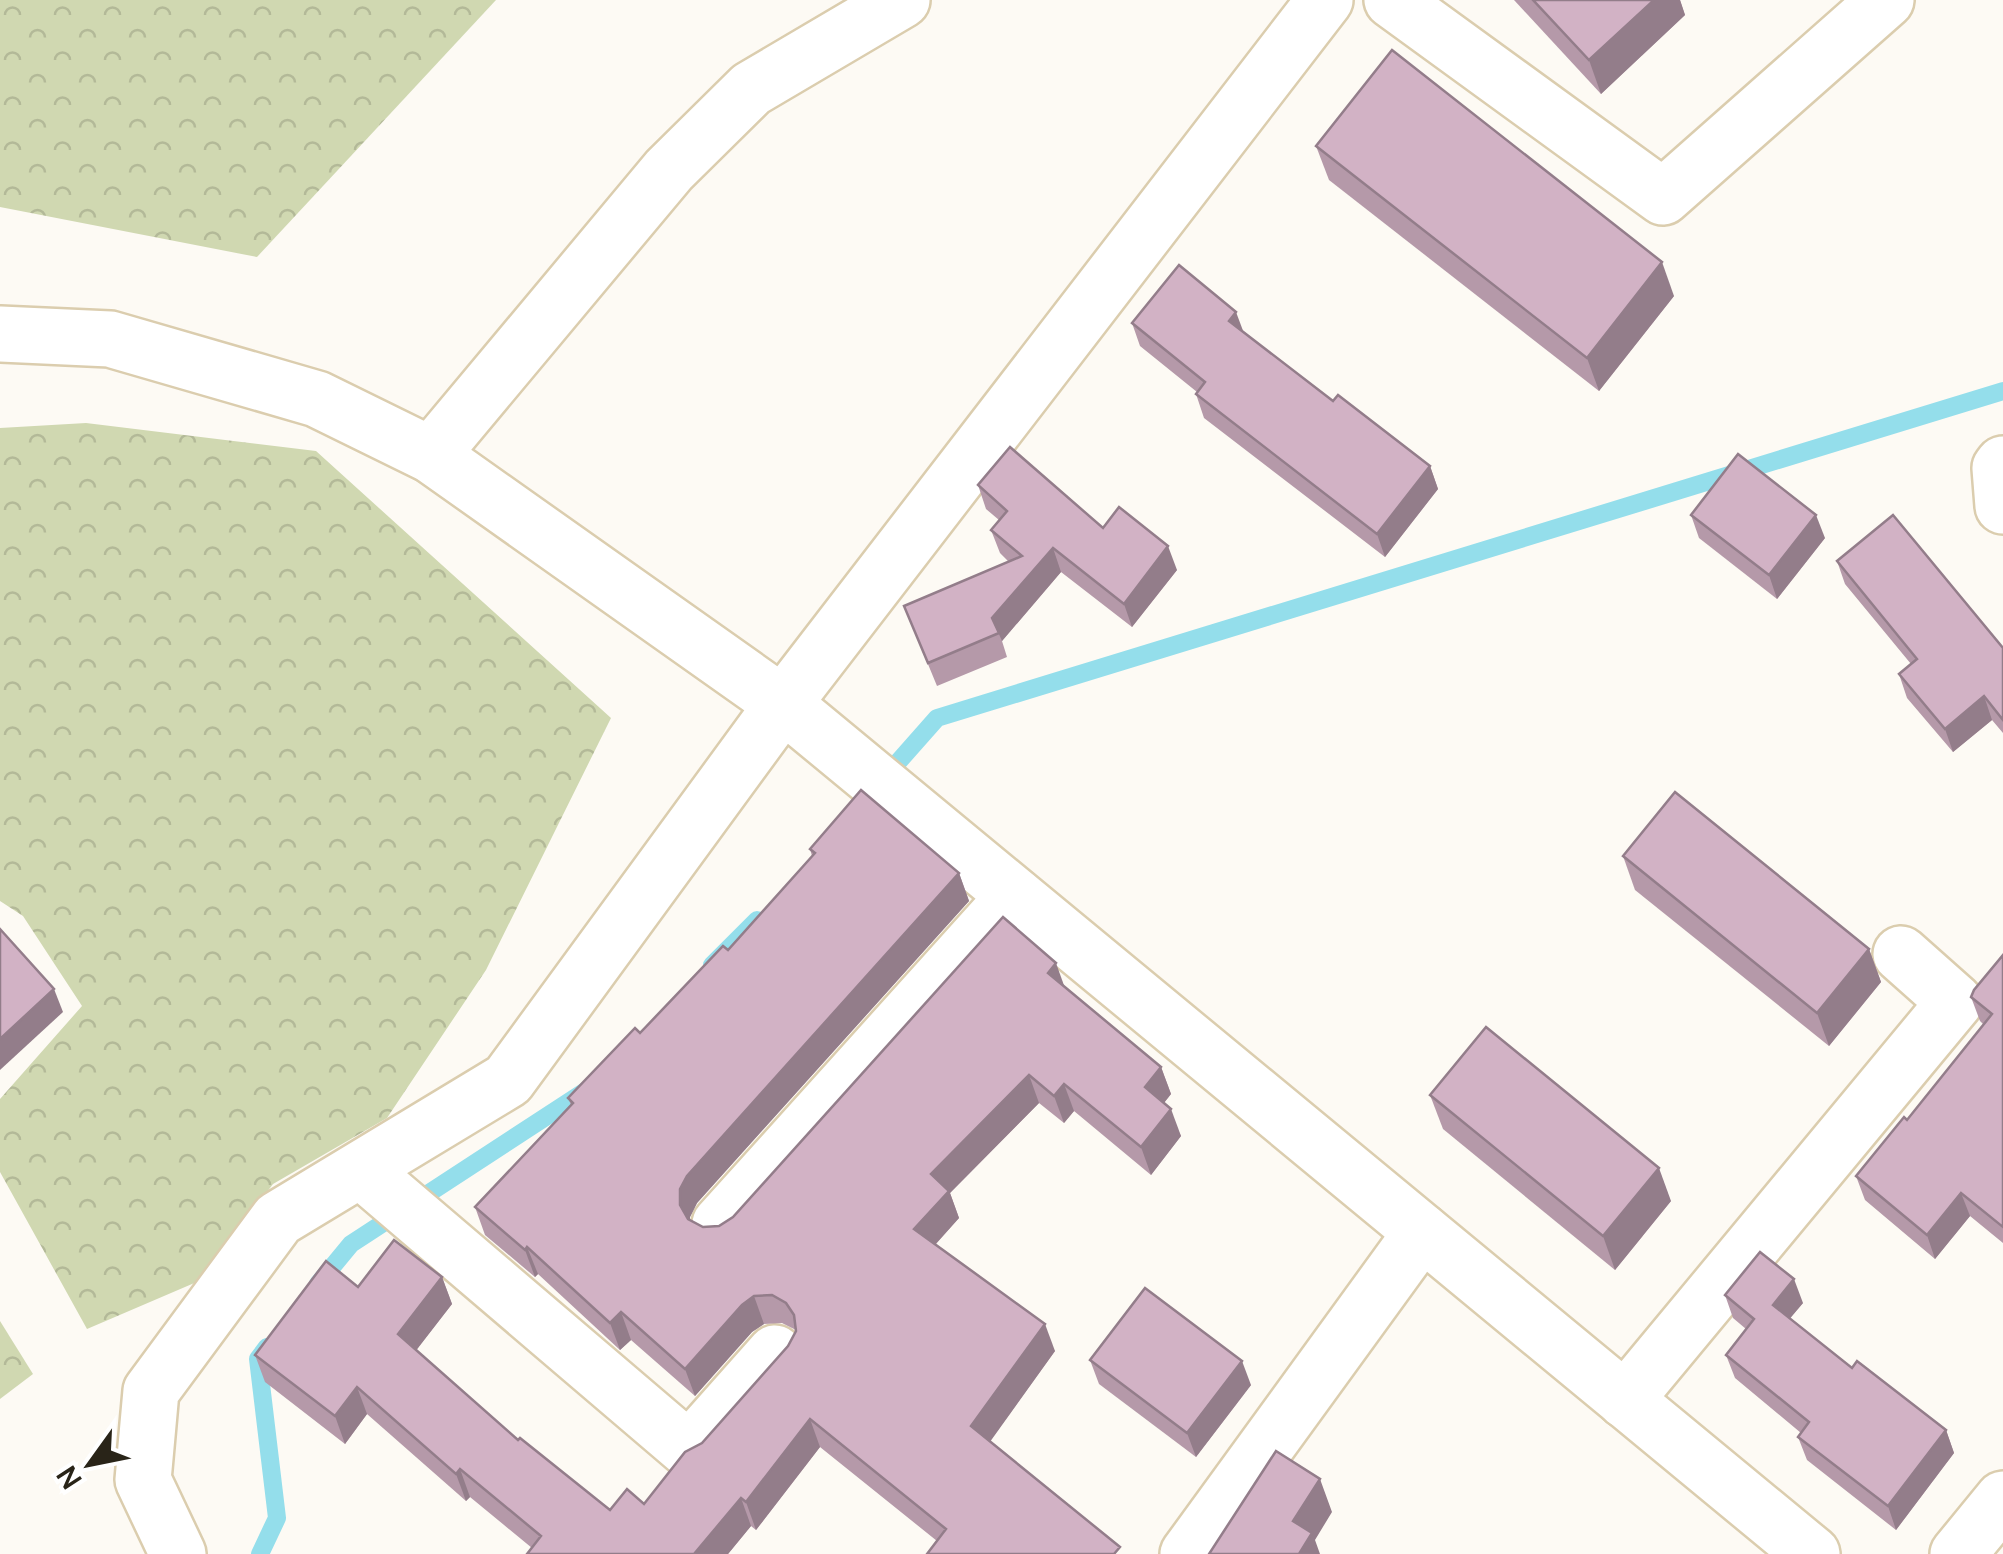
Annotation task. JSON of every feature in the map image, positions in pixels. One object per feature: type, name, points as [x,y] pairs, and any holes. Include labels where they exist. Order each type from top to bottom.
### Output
[{"type":"street","points":[[431,454],[669,170],[738,103],[752,90],[902,0]]},
{"type":"street","points":[[178,1554],[143,1480],[151,1391],[278,1219],[508,1080],[783,704],[1325,0]]},
{"type":"street","points":[[1392,0],[1662,197],[1886,0]]},
{"type":"street","points":[[0,334],[110,339],[317,399],[431,454],[783,704],[1812,1554]]},
{"type":"street","points":[[2003,464],[2003,506]]},
{"type":"street","points":[[720,1224],[1016,896]]},
{"type":"street","points":[[1625,1400],[1955,1002],[1901,954]]},
{"type":"street","points":[[361,1170],[689,1450],[774,1353]]},
{"type":"street","points":[[1188,1554],[1422,1232]]},
{"type":"street","points":[[1958,1554],[2003,1499]]},
{"type":"green space","points":[[0,0],[496,0],[257,257],[0,207]]},
{"type":"green space","points":[[86,423],[316,451],[611,718],[486,970],[387,1118],[273,1184],[199,1281],[87,1329],[0,1172],[0,1099],[82,1006],[23,916],[0,901],[0,428]]},
{"type":"green space","points":[[0,1321],[33,1374],[0,1399]]},
{"type":"building","points":[[1533,0],[1654,0],[1589,60]]},
{"type":"building","points":[[1392,50],[1662,262],[1587,358],[1316,146]]},
{"type":"building","points":[[1179,265],[1236,312],[1229,321],[1333,401],[1338,395],[1430,466],[1377,534],[1196,394],[1205,382],[1132,323]]},
{"type":"building","points":[[1010,447],[1103,528],[1119,507],[1168,546],[1124,604],[1053,548],[992,618],[999,633],[928,663],[904,606],[1022,556],[991,530],[1007,511],[978,485]]},
{"type":"building","points":[[1738,454],[1816,515],[1769,575],[1691,515]]},
{"type":"building","points":[[1893,515],[2003,648],[2003,720],[1984,696],[1945,729],[1899,674],[1917,659],[1837,561]]},
{"type":"building","points":[[861,790],[959,873],[687,1176],[680,1189],[680,1205],[688,1219],[703,1227],[719,1226],[733,1217],[1003,917],[1056,963],[1048,973],[1161,1067],[1145,1087],[1171,1109],[1141,1147],[1064,1084],[1054,1096],[1029,1075],[931,1174],[949,1191],[914,1229],[1045,1324],[971,1426],[1120,1547],[1114,1554],[927,1554],[946,1529],[810,1419],[746,1502],[741,1498],[694,1554],[527,1554],[541,1536],[460,1469],[456,1474],[357,1387],[335,1416],[255,1355],[326,1261],[358,1287],[394,1240],[442,1277],[398,1334],[518,1440],[610,1510],[627,1489],[644,1504],[685,1452],[702,1443],[788,1346],[796,1331],[794,1315],[786,1303],[772,1295],[754,1296],[685,1369],[621,1312],[610,1323],[527,1247],[525,1250],[475,1207],[573,1103],[568,1098],[635,1028],[640,1033],[723,946],[728,950],[815,853],[810,849]]},
{"type":"building","points":[[1675,792],[1869,949],[1817,1013],[1623,856]]},
{"type":"building","points":[[0,929],[54,989],[0,1039]]},
{"type":"building","points":[[2003,955],[2003,1227],[1961,1193],[1927,1235],[1856,1176],[1904,1117],[1907,1120],[1992,1014],[1971,997]]},
{"type":"building","points":[[1486,1027],[1659,1168],[1603,1236],[1430,1095]]},
{"type":"building","points":[[1760,1252],[1794,1279],[1773,1305],[1852,1368],[1857,1361],[1946,1430],[1888,1506],[1798,1437],[1809,1422],[1726,1355],[1754,1319],[1725,1295]]},
{"type":"building","points":[[1145,1288],[1242,1361],[1187,1433],[1090,1360]]},
{"type":"building","points":[[1276,1451],[1320,1479],[1293,1521],[1312,1533],[1299,1554],[1209,1554]]},
{"type":"waterway","points":[[884,778],[937,718],[2003,391]]},
{"type":"waterway","points":[[712,965],[757,920]]},
{"type":"waterway","points":[[318,1284],[351,1244],[587,1090]]},
{"type":"waterway","points":[[260,1554],[277,1518],[258,1359],[267,1347]]}]
